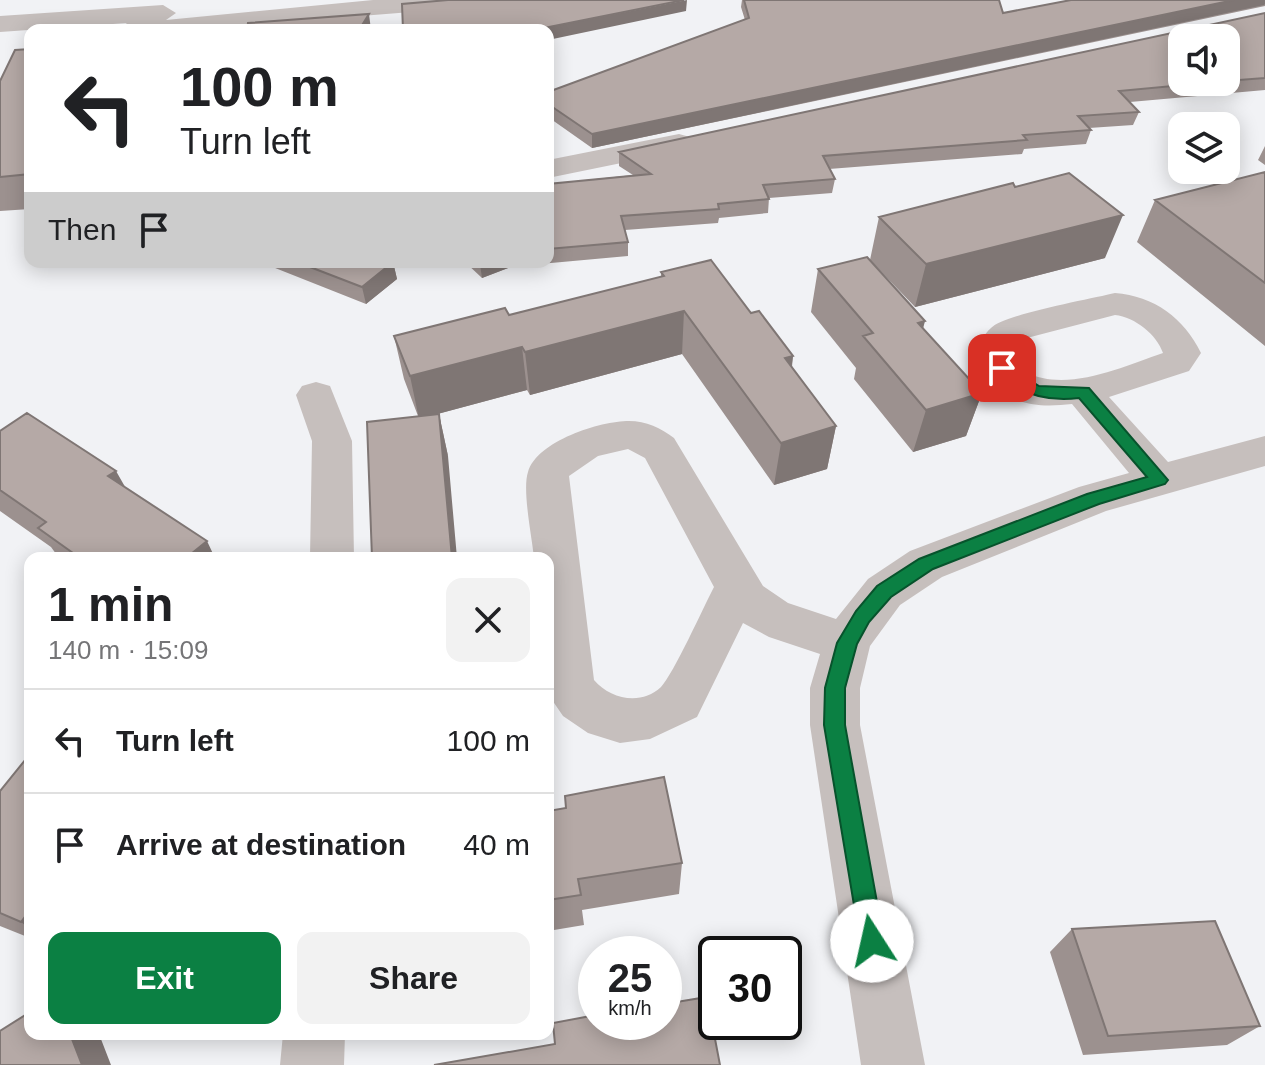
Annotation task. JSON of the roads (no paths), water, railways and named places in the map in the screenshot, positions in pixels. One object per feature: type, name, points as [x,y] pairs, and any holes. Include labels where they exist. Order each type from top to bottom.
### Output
[{"type":"street","points":[[0,24],[123,19],[257,21],[297,13],[380,12],[475,0]]},
{"type":"street","points":[[0,39],[24,29]]},
{"type":"street","points":[[554,168],[699,139]]},
{"type":"street","points":[[1083,392],[1159,480]]},
{"type":"street","points":[[316,395],[332,441],[332,552]]},
{"type":"street","points":[[737,587],[679,702],[663,714],[627,720],[606,719],[583,707],[570,688],[548,473],[558,458],[576,447],[628,435],[647,438],[660,448],[746,600],[766,615],[847,643]]},
{"type":"street","points":[[893,1065],[835,725],[835,688],[847,643],[863,616],[884,592],[926,564],[1094,498],[1265,451]]},
{"type":"street","points":[[312,1065],[314,1040]]}]
